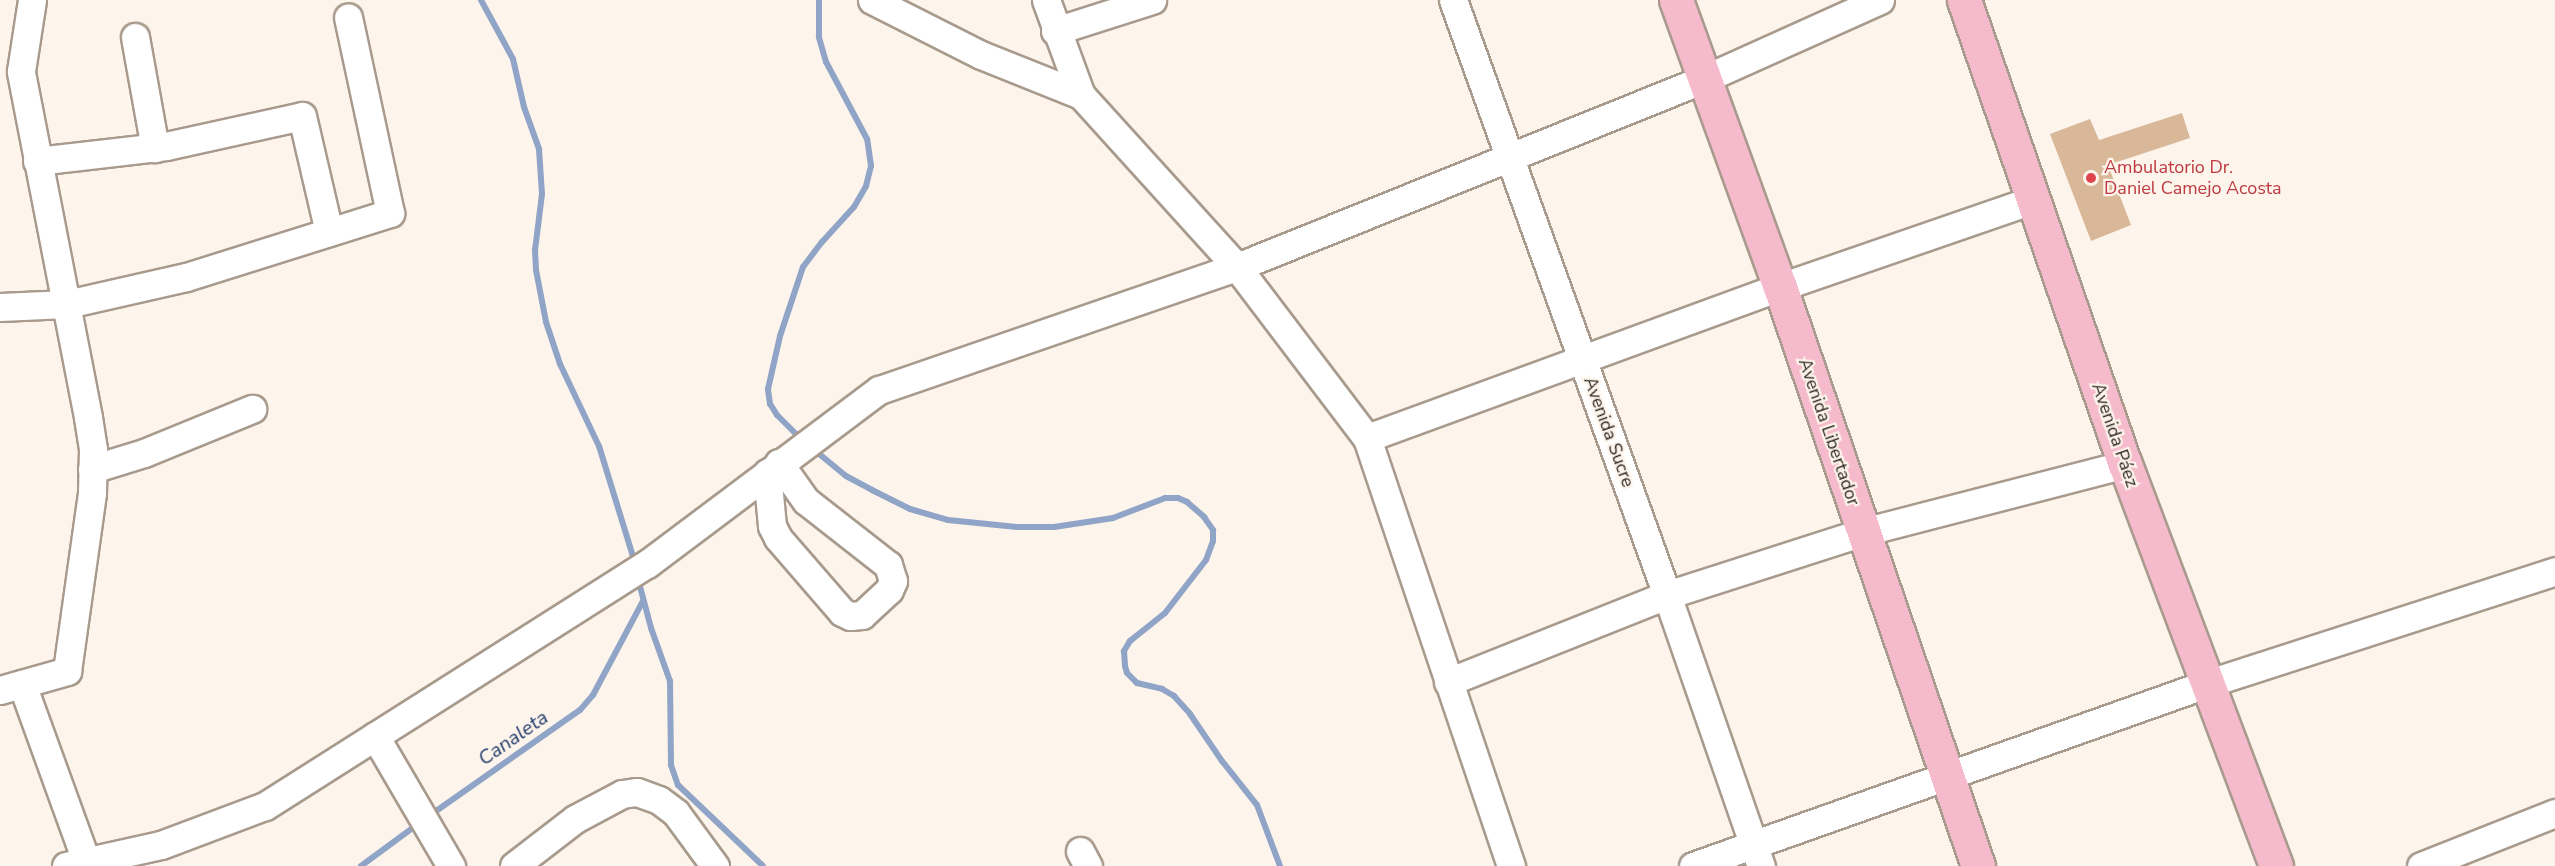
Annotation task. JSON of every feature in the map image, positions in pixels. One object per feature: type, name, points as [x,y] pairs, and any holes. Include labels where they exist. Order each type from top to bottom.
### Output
[{"type":"main road","name":"Avenida Libertador","points":[[1676,0],[1780,287],[1978,866]]},
{"type":"main road","name":"Avenida Páez","points":[[1964,0],[2125,464],[2276,866]]},
{"type":"street","points":[[32,0],[11,70],[38,161],[67,303],[90,428],[92,493],[67,671],[11,687],[76,864],[129,859],[265,806],[637,570],[879,390],[1237,267],[1704,79],[1880,0]]},
{"type":"street","points":[[872,0],[981,55],[1081,95]]},
{"type":"street","points":[[1046,0],[1055,31],[1081,95],[1237,267],[1367,438],[1511,866]]},
{"type":"street","points":[[1055,31],[1152,0]]},
{"type":"street","name":"Avenida Sucre","points":[[1453,0],[1667,595],[1757,854]]},
{"type":"street","points":[[0,307],[67,303],[186,278],[390,213],[348,17]]},
{"type":"street","points":[[135,37],[155,148]]},
{"type":"street","points":[[38,161],[155,148],[302,116],[329,232]]},
{"type":"street","points":[[1367,438],[1780,287],[2033,200]]},
{"type":"street","points":[[92,469],[144,453],[252,409]]},
{"type":"street","points":[[790,455],[806,501],[888,565],[893,580],[889,590],[862,615],[850,616],[842,612],[778,538],[772,526],[790,455]]},
{"type":"street","points":[[1448,682],[1667,595],[1863,532],[2125,464]]},
{"type":"street","points":[[1693,866],[1757,854],[1946,776],[2206,684],[2555,571]]},
{"type":"street","points":[[375,736],[451,866]]},
{"type":"street","points":[[514,866],[575,819],[622,794],[637,792],[659,800],[676,813],[715,866]]},
{"type":"street","points":[[2421,866],[2555,813]]},
{"type":"building","points":[[2182,113],[2190,138],[2108,165],[2131,225],[2091,241],[2050,134],[2090,119],[2099,140]]},
{"type":"waterway","points":[[481,0],[513,59],[524,107],[539,149],[542,194],[535,250],[536,270],[546,322],[560,364],[599,446],[635,563]]},
{"type":"waterway","points":[[802,440],[777,415],[770,404],[768,389],[780,336],[803,267],[854,207],[866,186],[871,166],[867,139],[826,62],[819,37],[819,0]]},
{"type":"waterway","points":[[812,448],[846,476],[872,490],[910,509],[948,520],[1017,527],[1054,527],[1113,518],[1165,498],[1178,498],[1187,502],[1204,517],[1213,530],[1213,541],[1206,560],[1165,613],[1130,641],[1124,651],[1125,666],[1127,673],[1137,683],[1162,689],[1174,696],[1190,714],[1222,761],[1257,805],[1280,866]]},
{"type":"waterway","points":[[638,579],[651,628],[670,681],[671,765],[678,785],[763,866]]},
{"type":"waterway","name":"Canaleta","points":[[429,816],[580,710],[593,695],[643,601]]},
{"type":"waterway","name":"Canaleta","points":[[361,866],[418,824]]},
{"type":"place","name":"Ambulatorio Dr. Daniel Camejo Acosta","points":[[2091,178]]}]
